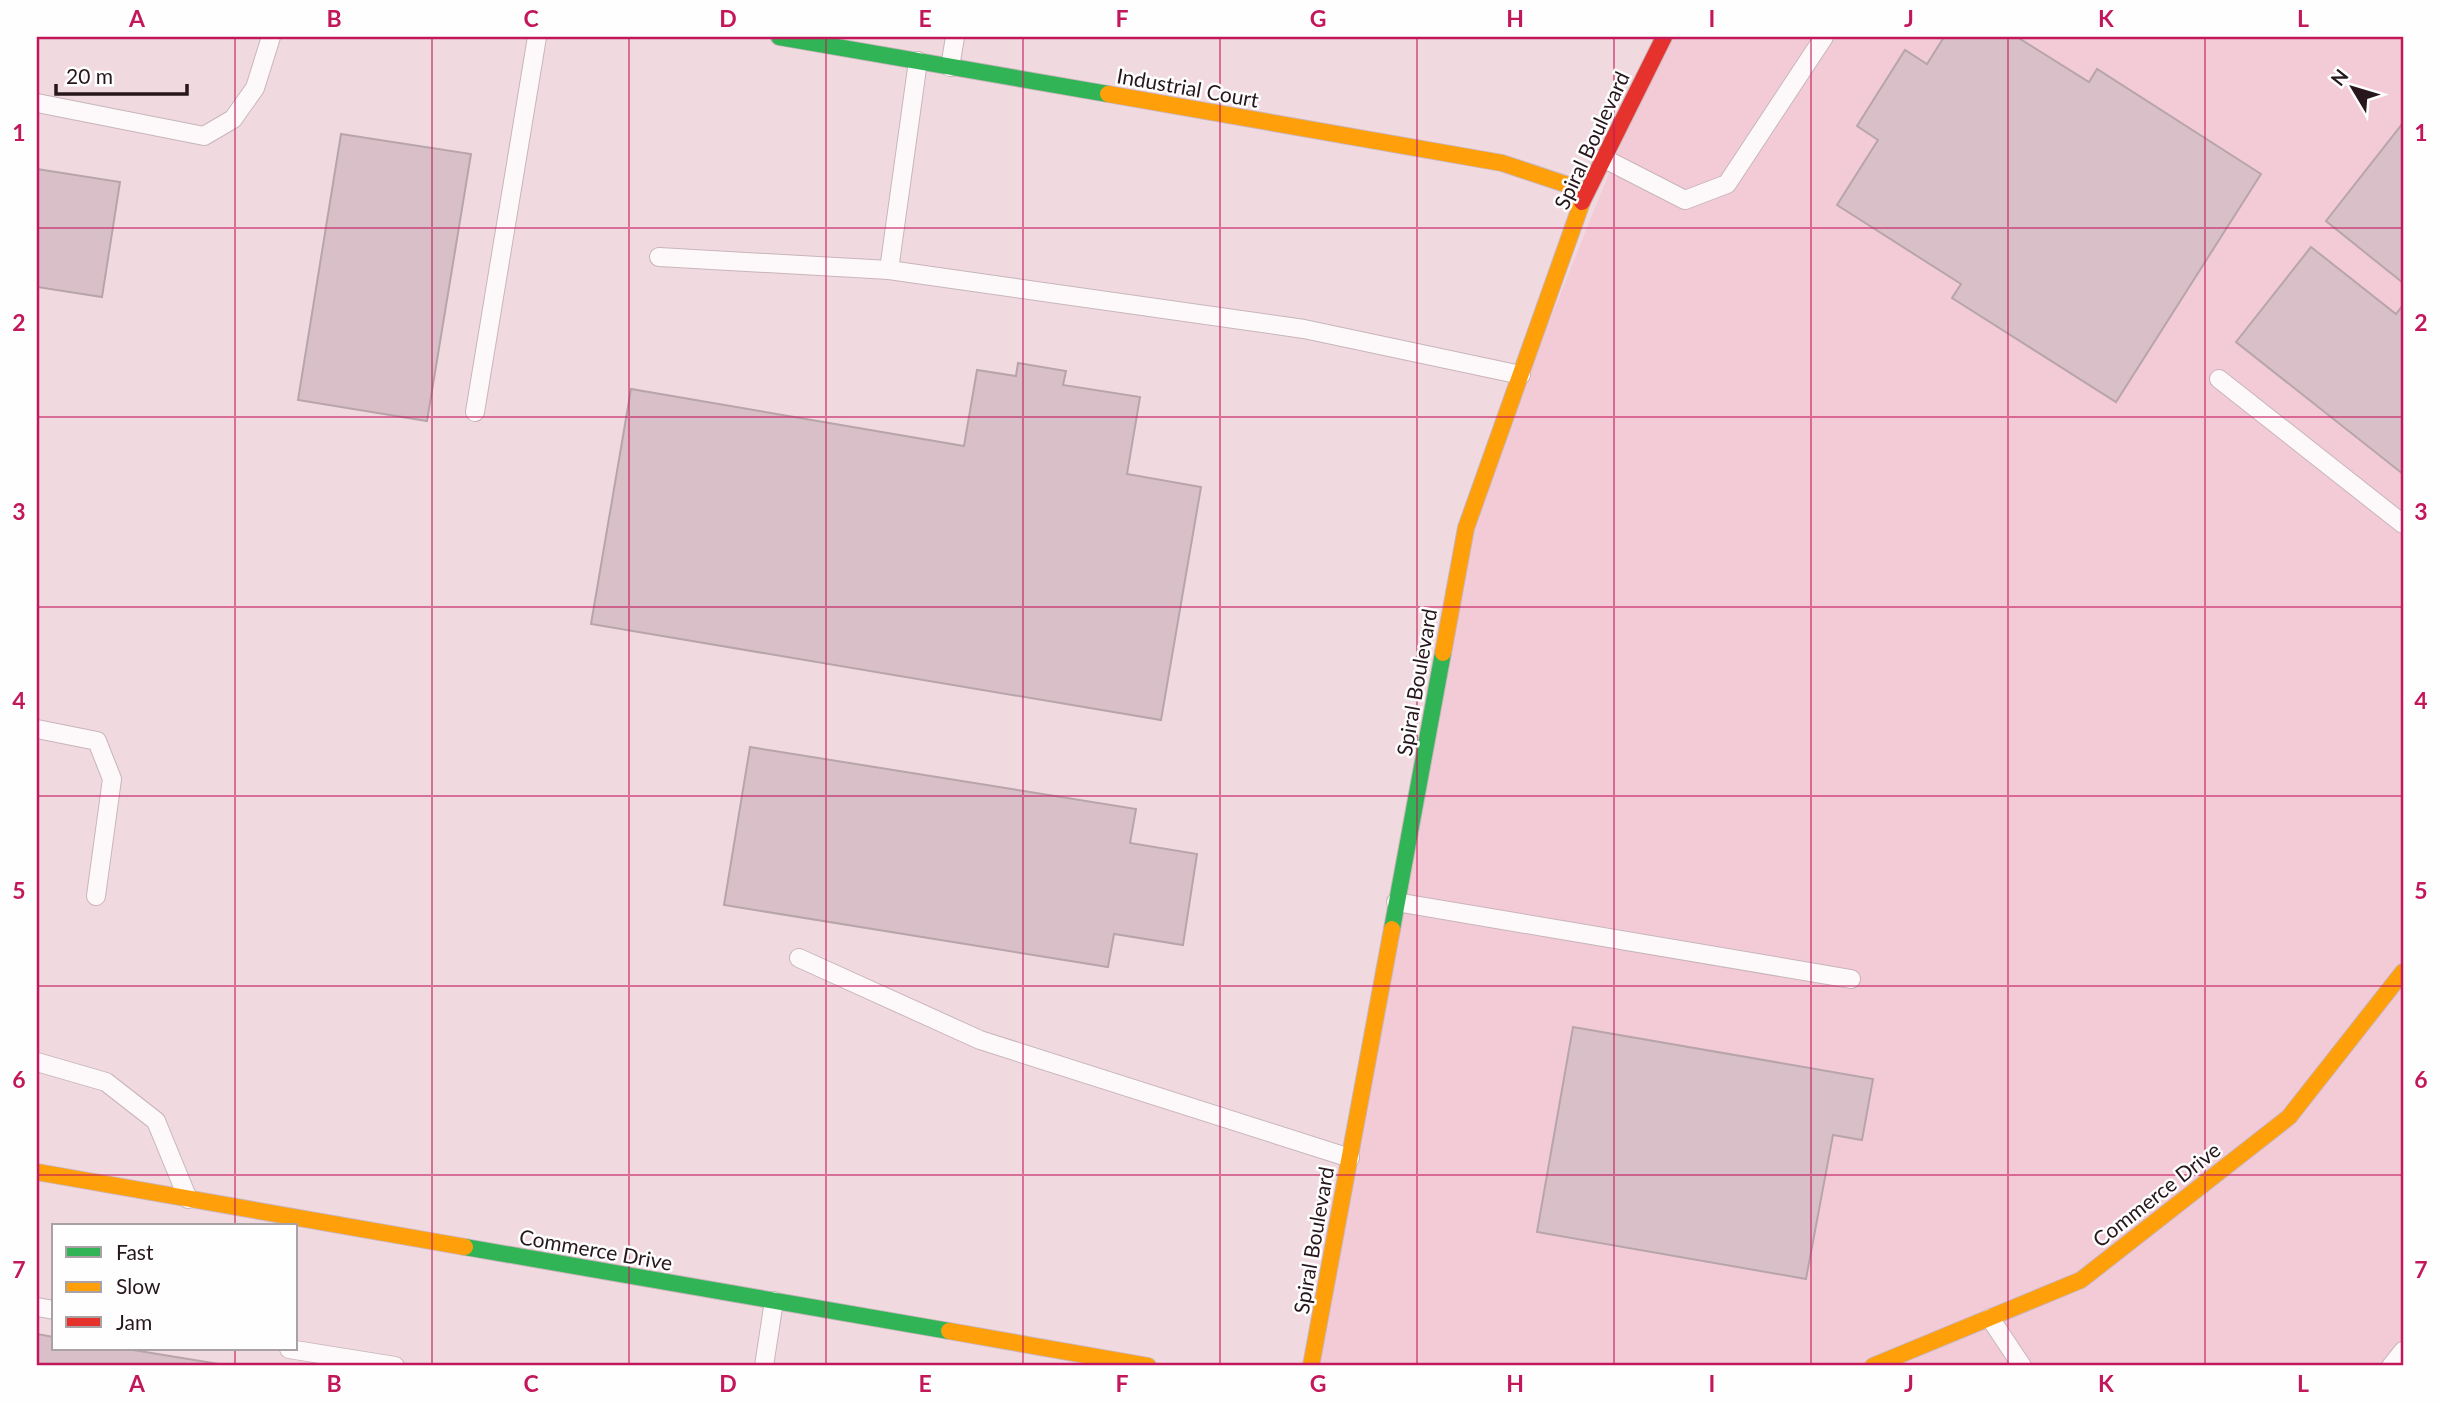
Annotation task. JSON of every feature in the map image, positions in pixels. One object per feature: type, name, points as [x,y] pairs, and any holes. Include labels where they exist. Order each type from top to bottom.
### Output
[{"type":"street","name":"Industrial Court","points":[[779,37],[1502,163],[1586,191]]},
{"type":"street","name":"Spiral Boulevard","points":[[1311,1366],[1466,528],[1586,191],[1664,37]]},
{"type":"street","name":"Commerce Drive","points":[[1873,1366],[2081,1280],[2289,1117],[2403,972]]},
{"type":"street","name":"Commerce Drive","points":[[37,1172],[1148,1366]]},
{"type":"lane","points":[[37,103],[204,136],[233,119],[255,88],[271,37]]},
{"type":"lane","points":[[475,412],[537,37]]},
{"type":"lane","points":[[950,67],[955,37]]},
{"type":"lane","points":[[1603,158],[1685,200],[1727,184],[1824,37]]},
{"type":"lane","points":[[889,270],[918,61]]},
{"type":"lane","points":[[659,257],[889,270],[1304,329],[1521,375]]},
{"type":"lane","points":[[2219,379],[2403,524]]},
{"type":"lane","points":[[37,729],[97,741],[112,779],[96,896]]},
{"type":"lane","points":[[1396,902],[1851,979]]},
{"type":"lane","points":[[799,958],[980,1040],[1350,1158]]},
{"type":"lane","points":[[37,1062],[106,1082],[156,1121],[188,1199]]},
{"type":"lane","points":[[764,1366],[774,1301]]},
{"type":"lane","points":[[1990,1318],[2022,1366]]},
{"type":"lane","points":[[295,1350],[395,1366]]},
{"type":"lane","points":[[2391,1366],[2403,1351]]},
{"type":"shaded area","points":[[1664,37],[2403,37],[2403,1366],[1311,1366],[1466,528]]},
{"type":"building","points":[[1944,37],[2017,37],[2089,82],[2097,69],[2261,174],[2116,402],[1952,298],[1961,284],[1837,205],[1878,140],[1857,126],[1905,50],[1927,64]]},
{"type":"building","points":[[2403,123],[2403,283],[2326,221]]},
{"type":"building","points":[[341,134],[471,154],[427,421],[298,400]]},
{"type":"building","points":[[37,169],[120,182],[102,297],[37,287]]},
{"type":"building","points":[[2311,247],[2396,314],[2403,305],[2403,474],[2236,342]]},
{"type":"building","points":[[1018,363],[1066,371],[1063,385],[1140,397],[1127,474],[1201,487],[1161,720],[591,624],[631,389],[964,446],[977,370],[1016,376]]},
{"type":"building","points":[[750,747],[1136,809],[1130,843],[1197,854],[1183,945],[1114,934],[1108,967],[724,905]]},
{"type":"building","points":[[1573,1027],[1873,1079],[1862,1140],[1833,1135],[1806,1279],[1537,1232]]},
{"type":"building","points":[[37,1334],[52,1337],[52,1350],[133,1350],[231,1366],[37,1366]]},
{"type":"traffic: fast","points":[[779,37],[1108,94]]},
{"type":"traffic: fast","points":[[1392,929],[1443,653]]},
{"type":"traffic: fast","points":[[465,1247],[949,1331]]},
{"type":"traffic: slow","points":[[1108,94],[1502,163],[1586,191]]},
{"type":"traffic: slow","points":[[1443,653],[1466,528],[1582,202]]},
{"type":"traffic: slow","points":[[1311,1366],[1392,929]]},
{"type":"traffic: slow","points":[[1873,1366],[2081,1280],[2289,1117],[2403,972]]},
{"type":"traffic: slow","points":[[37,1172],[465,1247]]},
{"type":"traffic: slow","points":[[949,1331],[1148,1366]]},
{"type":"traffic: jam","points":[[1582,202],[1664,37]]}]
